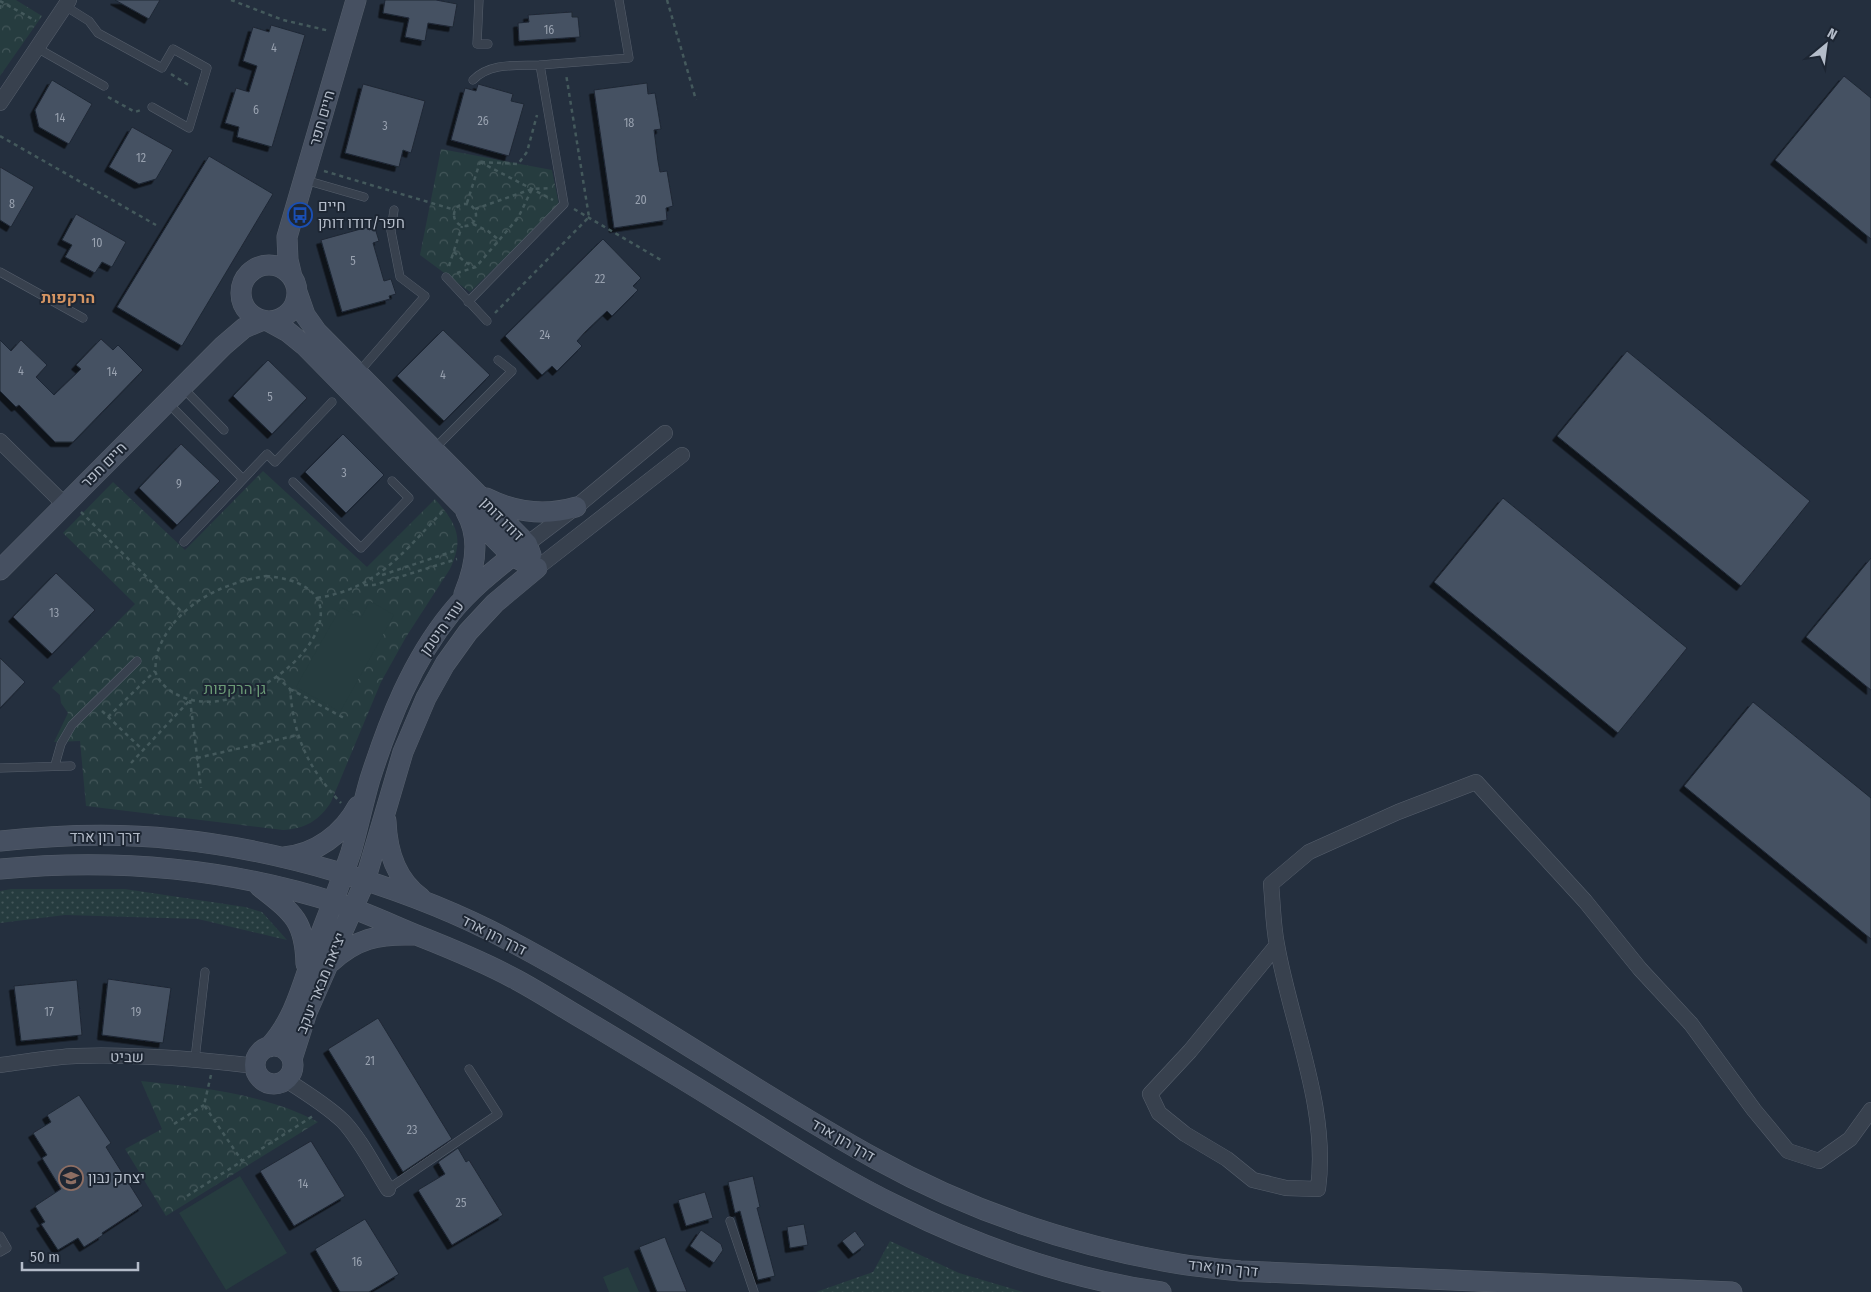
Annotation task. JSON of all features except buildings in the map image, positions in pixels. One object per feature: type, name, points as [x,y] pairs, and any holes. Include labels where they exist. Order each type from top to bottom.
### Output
[{"type":"street","name":"חיים חפר","points":[[294,285],[288,260],[287,237],[356,0]]},
{"type":"street","points":[[0,103],[67,3]]},
{"type":"street","name":"חיים חפר","points":[[259,266],[272,256],[287,237]]},
{"type":"street","points":[[259,266],[278,266],[286,271],[294,285],[295,302],[288,314],[280,318],[266,321],[255,318],[248,312],[241,300],[240,292],[246,275],[259,266]]},
{"type":"street","name":"דודו דותן","points":[[294,285],[303,310],[313,327],[434,450],[464,498]]},
{"type":"street","name":"חיים חפר","points":[[209,360],[235,315],[240,292]]},
{"type":"street","name":"חיים חפר","points":[[0,570],[209,360],[239,332],[250,325],[266,321]]},
{"type":"street","name":"דודו דותן","points":[[266,321],[288,332],[304,345],[537,568]]},
{"type":"street","name":"עוזי חיטמן","points":[[269,1047],[281,1034],[298,998],[351,852],[370,780],[393,714],[409,678],[439,628],[458,604],[483,579],[576,507],[665,433]]},
{"type":"street","points":[[0,441],[67,503]]},
{"type":"street","name":"עוזי חיטמן","points":[[354,908],[365,881],[387,801],[403,752],[418,716],[445,664],[462,640],[481,617],[506,593],[682,454]]},
{"type":"street","points":[[458,604],[470,579],[475,549],[472,525],[464,498],[494,502],[523,511],[554,511],[576,507]]},
{"type":"street","points":[[280,858],[294,856],[327,842],[353,816],[370,780]]},
{"type":"street","points":[[1277,945],[1190,1051],[1150,1094],[1159,1113],[1178,1129],[1227,1158],[1253,1180],[1286,1188],[1318,1189],[1321,1166],[1312,1089],[1277,945],[1271,884],[1309,852],[1398,812],[1476,782],[1585,901],[1640,969],[1691,1024],[1754,1110],[1788,1151],[1820,1161],[1850,1140],[1871,1110]]},
{"type":"street","points":[[387,801],[386,833],[393,862],[407,886],[433,906]]},
{"type":"street","name":"דרך רון ארד","points":[[0,841],[102,836],[174,839],[240,849],[311,865],[365,881],[433,906],[487,930],[555,966],[878,1160],[946,1194],[986,1210],[1030,1226],[1110,1250],[1182,1264],[1240,1271],[1732,1292]]},
{"type":"street","name":"דרך רון ארד","points":[[0,869],[76,864],[126,864],[182,869],[252,880],[354,908],[452,949],[516,980],[834,1172],[897,1206],[980,1244],[1040,1264],[1134,1288],[1161,1292]]},
{"type":"street","points":[[252,880],[280,903],[297,921],[305,942],[306,972]]},
{"type":"street","name":"יציאה מבאר יעקב","points":[[292,1060],[307,1012],[354,908]]},
{"type":"street","points":[[326,967],[345,949],[363,940],[396,935],[418,936]]},
{"type":"street","points":[[269,1047],[281,1048],[292,1060],[292,1070],[286,1080],[275,1084],[259,1077],[255,1066],[258,1056],[269,1047]]},
{"type":"street","name":"שביט","points":[[0,1065],[74,1056],[196,1059],[255,1066]]},
{"type":"street","points":[[286,1080],[343,1121],[388,1189]]},
{"type":"lane","points":[[479,0],[477,44],[488,44]]},
{"type":"lane","points":[[473,80],[480,73],[492,67],[629,58],[619,0]]},
{"type":"lane","points":[[67,3],[90,20],[98,32],[162,68],[173,49],[207,68],[189,128],[152,107]]},
{"type":"lane","points":[[37,48],[104,86]]},
{"type":"lane","points":[[468,302],[564,204],[540,65]]},
{"type":"lane","points":[[307,173],[364,197]]},
{"type":"lane","points":[[358,373],[425,296],[400,277],[391,231],[394,210]]},
{"type":"lane","points":[[0,265],[2,266],[0,271],[83,318]]},
{"type":"lane","points":[[446,277],[487,321]]},
{"type":"lane","points":[[434,450],[512,371],[498,360]]},
{"type":"lane","points":[[182,387],[224,430]]},
{"type":"lane","points":[[167,402],[243,479]]},
{"type":"lane","points":[[184,542],[267,454],[275,462],[332,402]]},
{"type":"lane","points":[[293,482],[361,548],[409,498],[392,481]]},
{"type":"lane","points":[[55,765],[61,744],[72,725],[137,660]]},
{"type":"lane","points":[[0,768],[71,766]]},
{"type":"lane","points":[[196,1059],[205,972]]},
{"type":"lane","points":[[388,1189],[498,1114],[469,1069]]},
{"type":"lane","points":[[730,1221],[754,1292]]},
{"type":"lane","points":[[0,1236],[7,1248],[0,1252]]},
{"type":"path","points":[[231,0],[283,20],[346,34]]},
{"type":"path","points":[[667,0],[696,100]]},
{"type":"path","points":[[0,9],[1,2],[50,29]]},
{"type":"path","points":[[162,68],[200,92]]},
{"type":"path","points":[[480,162],[518,164],[527,152],[544,88]]},
{"type":"path","points":[[0,136],[156,225]]},
{"type":"path","points":[[480,162],[553,200]]},
{"type":"path","points":[[467,203],[480,162]]},
{"type":"path","points":[[307,173],[455,210]]},
{"type":"path","points":[[475,209],[532,189],[553,188],[557,201],[589,217],[661,260]]},
{"type":"path","points":[[446,277],[476,267],[518,218],[532,189]]},
{"type":"path","points":[[455,210],[460,205],[467,203]]},
{"type":"path","points":[[467,203],[475,209],[476,217],[473,224]]},
{"type":"path","points":[[455,210],[456,221],[462,225],[469,226],[473,224],[488,231],[499,240]]},
{"type":"path","points":[[446,277],[462,225]]},
{"type":"path","points":[[454,252],[465,262],[476,267]]},
{"type":"path","points":[[317,598],[342,593],[378,576],[464,498]]},
{"type":"path","points":[[67,503],[183,613]]},
{"type":"path","points":[[378,576],[475,549]]},
{"type":"path","points":[[362,585],[374,584],[475,549]]},
{"type":"path","points":[[108,718],[155,671],[158,650],[168,630],[183,613],[201,598],[222,587],[266,576],[286,578],[304,585],[317,598],[321,610],[321,621],[315,638],[298,658],[277,677],[255,689],[237,696],[206,702],[190,700],[179,696],[165,687],[155,671]]},
{"type":"path","points":[[277,677],[290,689],[344,718]]},
{"type":"path","points":[[290,689],[298,735],[308,760],[315,772],[353,816]]},
{"type":"path","points":[[131,762],[190,700]]},
{"type":"path","points":[[190,700],[201,788]]},
{"type":"path","points":[[94,703],[143,750]]},
{"type":"path","points":[[197,758],[298,735]]},
{"type":"path","points":[[174,1124],[204,1105],[215,1061]]},
{"type":"path","points":[[204,1105],[242,1161]]},
{"type":"path","points":[[186,1196],[326,1107]]},
{"type":"green space","points":[[0,0],[16,0],[42,16],[0,76]]},
{"type":"green space","points":[[441,149],[552,170],[559,205],[470,292],[420,255]]},
{"type":"green space","name":"גן הרקפות","points":[[263,471],[367,567],[435,499],[448,516],[456,531],[457,548],[450,569],[406,637],[381,682],[331,802],[317,819],[298,828],[283,830],[86,806],[80,741],[54,742],[68,713],[61,703],[60,695],[52,688],[135,604],[63,533],[113,482],[185,550]]},
{"type":"green space","points":[[370,601],[394,615],[340,712],[296,687],[341,607],[361,618]]},
{"type":"green space","points":[[11,889],[125,889],[245,907],[262,912],[287,940],[198,919],[65,915],[0,923],[0,891]]},
{"type":"green space","points":[[141,1081],[209,1089],[255,1098],[298,1112],[318,1122],[166,1216],[125,1149],[162,1129]]},
{"type":"green space","points":[[240,1176],[287,1253],[226,1290],[179,1213]]},
{"type":"green space","points":[[890,1241],[959,1273],[1023,1292],[816,1292],[873,1272]]},
{"type":"green space","points":[[628,1267],[639,1292],[609,1292],[603,1277]]},
{"type":"place","name":"חיים חפר/דודו דותן","points":[[300,215]]},
{"type":"place","name":"יצחק נבון","points":[[71,1178]]},
{"type":"district","name":"הרקפות","points":[[68,297]]}]
